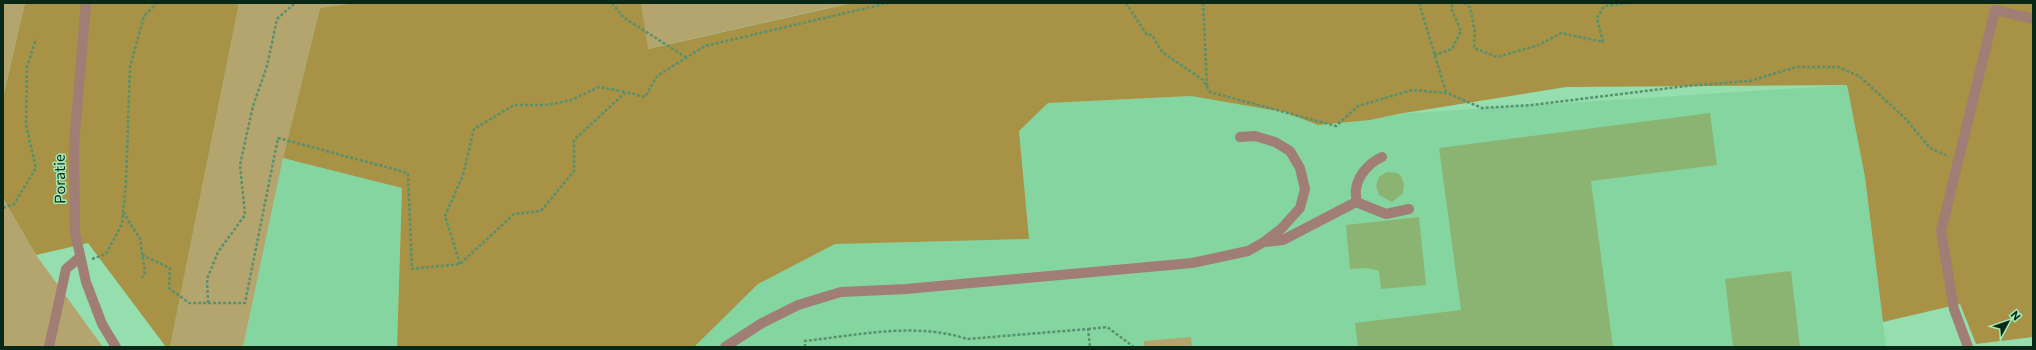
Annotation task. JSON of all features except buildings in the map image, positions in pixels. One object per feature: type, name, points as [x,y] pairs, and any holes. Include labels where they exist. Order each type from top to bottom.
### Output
[{"type":"street","name":"Poratie","points":[[86,3],[74,145],[75,232],[86,282],[102,324],[116,347]]},
{"type":"street","points":[[1968,347],[1954,310],[1941,231],[1995,10],[2033,19]]},
{"type":"street","points":[[725,347],[762,323],[798,304],[841,292],[914,288],[1192,263],[1248,251],[1264,242],[1281,229],[1300,208],[1305,189],[1300,168],[1290,151],[1275,142],[1255,136],[1240,137]]},
{"type":"street","points":[[1356,202],[1356,188],[1359,178],[1366,168],[1382,157]]},
{"type":"street","points":[[1264,242],[1283,240],[1356,202],[1386,214],[1410,209]]},
{"type":"street","points":[[49,347],[66,269],[81,259]]},
{"type":"path","points":[[81,259],[106,254],[122,224],[130,67],[144,16],[157,3]]},
{"type":"path","points":[[208,303],[206,279],[218,252],[245,215],[240,166],[253,106],[267,66],[278,19],[295,3]]},
{"type":"path","points":[[612,3],[623,17],[687,58]]},
{"type":"path","points":[[460,264],[445,216],[463,175],[474,129],[514,105],[553,104],[571,100],[599,87],[645,97],[656,76],[705,46],[888,3]]},
{"type":"path","points":[[1126,3],[1147,35],[1152,35],[1162,52],[1203,80],[1210,92],[1336,126],[1358,106],[1412,90],[1446,93],[1482,108],[1511,107],[1686,86],[1750,81],[1796,67],[1838,67],[1859,76],[1905,118],[1930,148],[1957,161]]},
{"type":"path","points":[[1203,3],[1207,88]]},
{"type":"path","points":[[1419,3],[1446,93]]},
{"type":"path","points":[[1434,55],[1452,49],[1461,31],[1451,8],[1453,3]]},
{"type":"path","points":[[1464,3],[1470,8],[1475,32],[1474,48],[1497,57],[1539,44],[1561,33],[1603,42],[1597,18],[1604,6],[1631,3]]},
{"type":"path","points":[[3,208],[14,204],[36,168],[26,125],[27,67],[36,39]]},
{"type":"path","points":[[142,255],[170,268],[169,288],[189,303],[245,303],[278,138],[408,173],[412,269],[460,264],[514,214],[541,211],[574,171],[574,140],[626,92]]},
{"type":"path","points":[[123,212],[140,239],[145,272],[142,278]]},
{"type":"path","points":[[805,347],[805,341],[895,332],[927,331],[948,333],[967,339],[1107,327],[1134,347]]},
{"type":"path","points":[[1088,329],[1090,347]]},
{"type":"shaded area","points":[[3,3],[25,3],[3,98]]},
{"type":"shaded area","points":[[25,3],[239,3],[170,347],[166,347],[88,243],[36,255],[3,198],[3,98]]},
{"type":"shaded area","points":[[239,3],[354,3],[320,8],[283,158],[243,347],[170,347]]},
{"type":"shaded area","points":[[354,3],[641,3],[648,49],[852,3],[2033,3],[2033,337],[1976,344],[1960,304],[1883,322],[1865,177],[1847,85],[1566,87],[1398,114],[1370,120],[1318,125],[1284,112],[1191,96],[1048,103],[1019,131],[1029,239],[835,244],[758,284],[694,347],[397,347],[402,188],[283,158],[320,8]]},
{"type":"shaded area","points":[[641,3],[851,3],[647,49]]},
{"type":"shaded area","points":[[1847,85],[1865,177],[1886,347],[694,347],[758,284],[835,244],[1029,239],[1019,131],[1048,103],[1191,96],[1284,112],[1318,125],[1370,120],[1398,114]]},
{"type":"shaded area","points":[[283,158],[402,188],[397,347],[243,347]]},
{"type":"shaded area","points":[[3,198],[36,255],[103,347],[3,347]]},
{"type":"shaded area","points":[[1191,337],[1192,347],[1144,347],[1144,341]]}]
